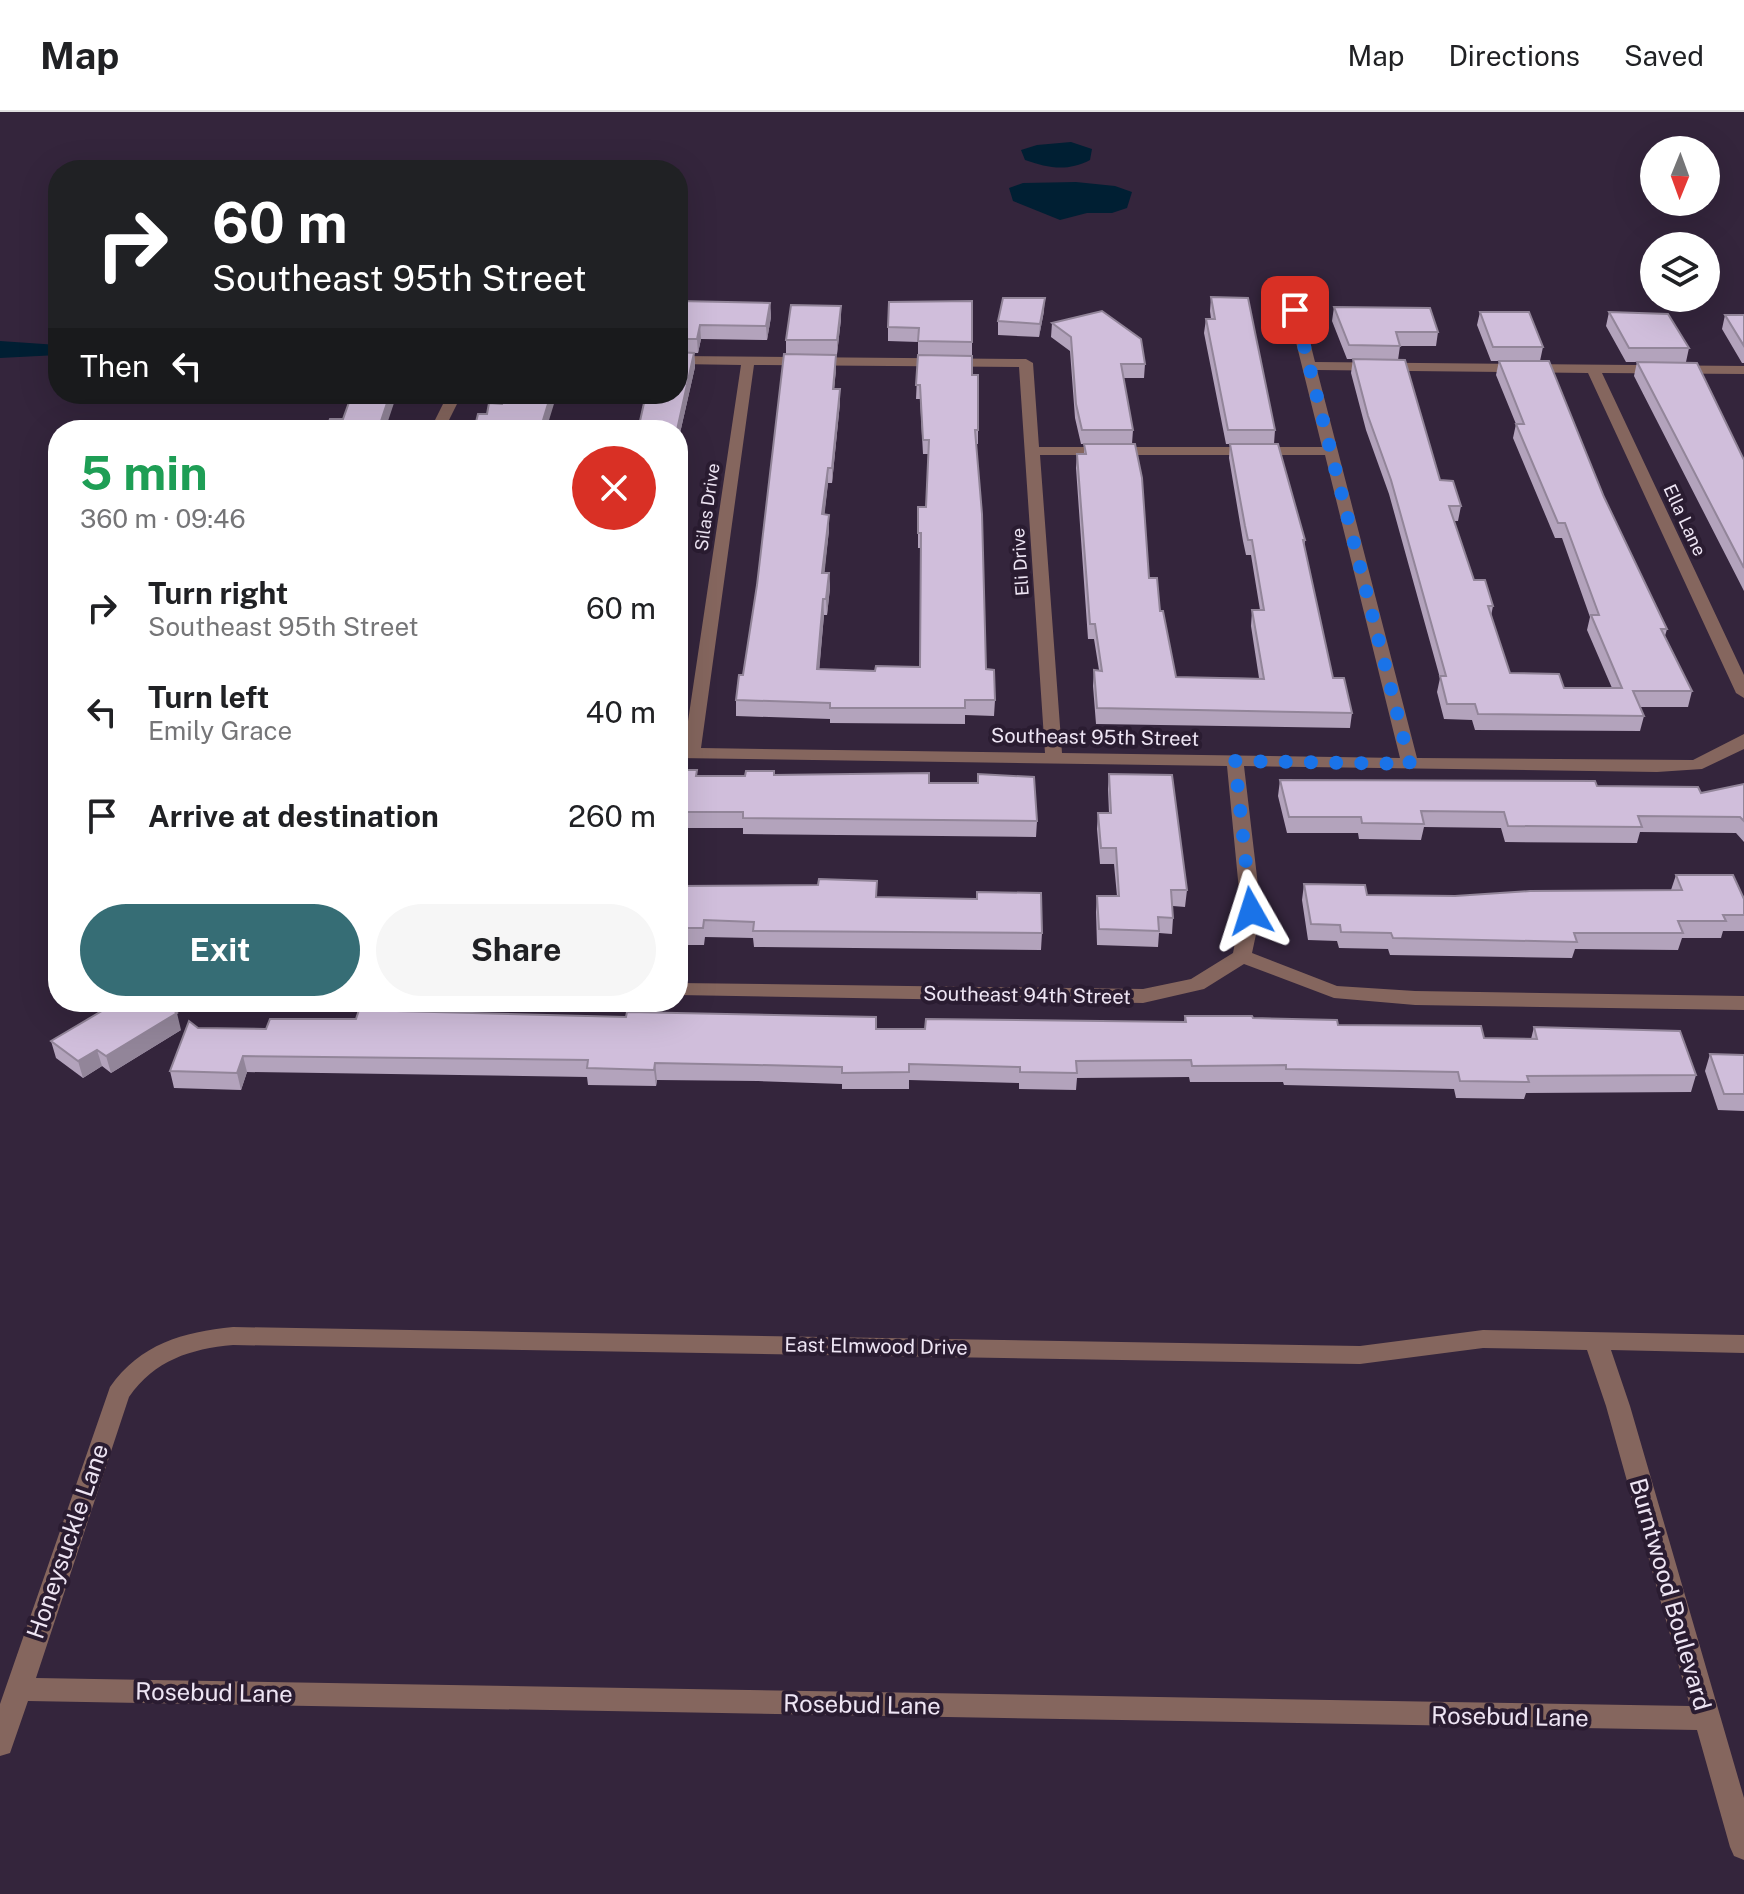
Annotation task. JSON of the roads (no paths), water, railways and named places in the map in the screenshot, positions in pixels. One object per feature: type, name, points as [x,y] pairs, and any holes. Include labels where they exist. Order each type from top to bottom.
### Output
[{"type":"street","points":[[1295,310],[1410,764]]},
{"type":"street","points":[[688,360],[748,361]]},
{"type":"street","name":"Eli Drive","points":[[748,361],[1026,363],[1054,759]]},
{"type":"street","name":"Silas Drive","points":[[688,734],[748,361]]},
{"type":"street","points":[[1309,366],[1744,370]]},
{"type":"street","name":"Ella Lane","points":[[1593,369],[1743,689]]},
{"type":"street","points":[[1032,451],[1331,451]]},
{"type":"street","name":"Southeast 95th Street","points":[[688,753],[1657,767],[1696,765],[1741,744],[1744,739]]},
{"type":"street","points":[[1235,761],[1251,911],[1242,956],[1334,992],[1415,998],[1744,1003]]},
{"type":"street","name":"Southeast 94th Street","points":[[688,989],[1143,996],[1197,984],[1242,956]]},
{"type":"street","name":"East Elmwood Drive","points":[[157,1353],[192,1340],[233,1336],[1360,1355],[1483,1339],[1744,1344]]},
{"type":"street","name":"Burntwood Boulevard","points":[[1596,1342],[1618,1406],[1744,1847]]},
{"type":"street","name":"Honeysuckle Lane","points":[[0,1744],[118,1394],[128,1377],[157,1353]]},
{"type":"street","name":"Rosebud Lane","points":[[18,1689],[1706,1718]]},
{"type":"water","points":[[1071,142],[1092,149],[1090,160],[1073,166],[1050,167],[1025,160],[1021,150],[1037,145]]},
{"type":"water","points":[[1076,182],[1115,186],[1132,192],[1127,208],[1060,220],[1013,201],[1009,188],[1023,183]]},
{"type":"water","points":[[0,341],[48,344],[48,356],[0,358]]}]
